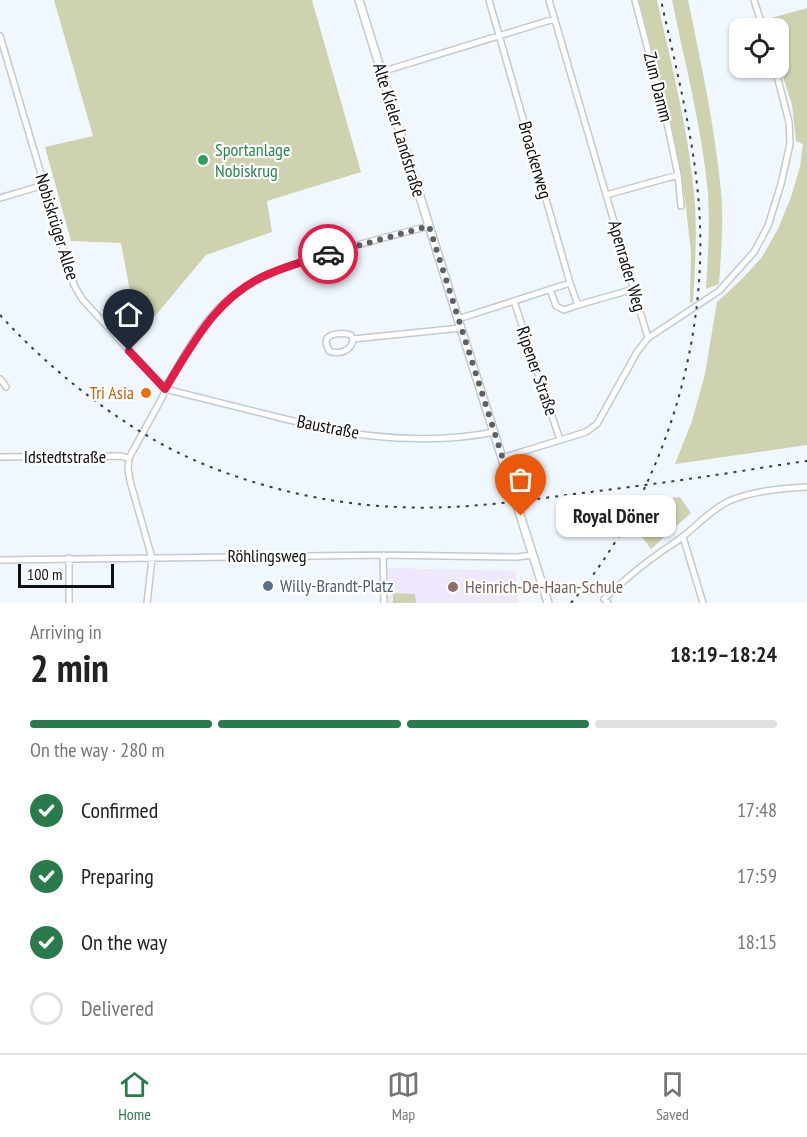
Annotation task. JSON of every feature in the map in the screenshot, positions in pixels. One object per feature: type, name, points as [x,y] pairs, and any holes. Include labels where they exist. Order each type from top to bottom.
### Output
[{"type":"street","name":"Alte Kieler Landstraße","points":[[359,0],[548,603]]},
{"type":"street","name":"Broackerweg","points":[[489,0],[578,305]]},
{"type":"street","name":"Apenrader Weg","points":[[549,0],[648,338]]},
{"type":"street","name":"Zum Damm","points":[[635,0],[668,127],[678,175],[681,206]]},
{"type":"street","points":[[754,0],[760,18]]},
{"type":"street","points":[[381,72],[554,19]]},
{"type":"street","name":"Nobiskrüger Allee","points":[[0,36],[74,285],[82,299],[165,389]]},
{"type":"street","points":[[502,458],[586,432],[597,424],[637,352],[648,338],[719,291],[754,252],[768,226],[790,144],[789,122],[778,78]]},
{"type":"street","points":[[606,195],[678,175]]},
{"type":"street","points":[[0,198],[44,185]]},
{"type":"street","points":[[147,603],[152,558],[129,481],[129,458],[164,396],[165,389],[208,321],[224,303],[249,284],[270,273],[355,245],[429,226]]},
{"type":"street","points":[[458,319],[570,283]]},
{"type":"street","points":[[550,289],[556,306],[564,310],[634,289]]},
{"type":"street","name":"Ripener Straße","points":[[514,301],[560,440]]},
{"type":"street","points":[[353,339],[461,328]]},
{"type":"street","points":[[344,333],[351,335],[353,339],[352,346],[348,350],[334,353],[329,351],[326,341],[329,336],[344,333]]},
{"type":"street","points":[[0,379],[6,387]]},
{"type":"street","name":"Baustraße","points":[[165,389],[340,431],[419,438],[473,437],[494,432]]},
{"type":"street","name":"Idstedtstraße","points":[[0,457],[120,456],[129,458]]},
{"type":"street","points":[[608,603],[604,599],[613,590],[653,557],[683,537],[707,515],[729,502],[757,493],[807,487]]},
{"type":"street","points":[[683,537],[703,603]]},
{"type":"street","points":[[383,555],[384,603]]},
{"type":"street","name":"Röhlingsweg","points":[[0,560],[383,555],[518,557],[533,555]]},
{"type":"street","points":[[69,558],[69,603]]},
{"type":"shaded area","name":"Heinrich-De-Haan-Schule","points":[[387,568],[516,571],[518,603],[388,603]]},
{"type":"green space","name":"Sportanlage Nobiskrug","points":[[54,0],[312,0],[361,172],[267,201],[272,232],[206,255],[155,316],[130,291],[121,243],[71,241],[45,147],[93,136]]},
{"type":"green space","points":[[639,0],[657,0],[689,153],[696,229],[693,302],[690,303],[691,252],[685,200],[676,147]]},
{"type":"green space","points":[[672,0],[688,0],[707,95],[721,192],[722,238],[719,284],[706,289],[708,193],[697,120]]},
{"type":"green space","points":[[807,8],[807,445],[675,464],[692,421],[705,374],[717,302],[762,257],[778,229],[800,167],[803,144],[796,141],[792,105],[783,78],[789,78],[789,18],[771,18]]},
{"type":"green space","points":[[680,497],[691,513],[651,549],[641,536],[647,512],[662,500]]},
{"type":"green space","points":[[393,593],[415,594],[416,603],[393,603]]},
{"type":"railway","points":[[571,603],[602,563],[629,519],[651,473],[670,425],[684,376],[694,325],[699,275],[698,196],[685,111],[661,0]]},
{"type":"railway","points":[[0,315],[34,350],[90,397],[130,425],[178,453],[207,466],[270,487],[335,501],[419,508],[486,505],[807,461]]},
{"type":"way so far","points":[[328,254],[429,226],[521,516]]},
{"type":"place","name":"Sportanlage Nobiskrug","points":[[203,160]]},
{"type":"place","name":"Tri Asia","points":[[146,393]]},
{"type":"place","name":"Royal Döner","points":[[521,516]]},
{"type":"place","name":"Willy-Brandt-Platz","points":[[268,586]]},
{"type":"place","name":"Heinrich-De-Haan-Schule","points":[[453,587]]},
{"type":"route","points":[[129,351],[165,389],[193,342],[224,303],[249,284],[270,273],[328,254]]}]
